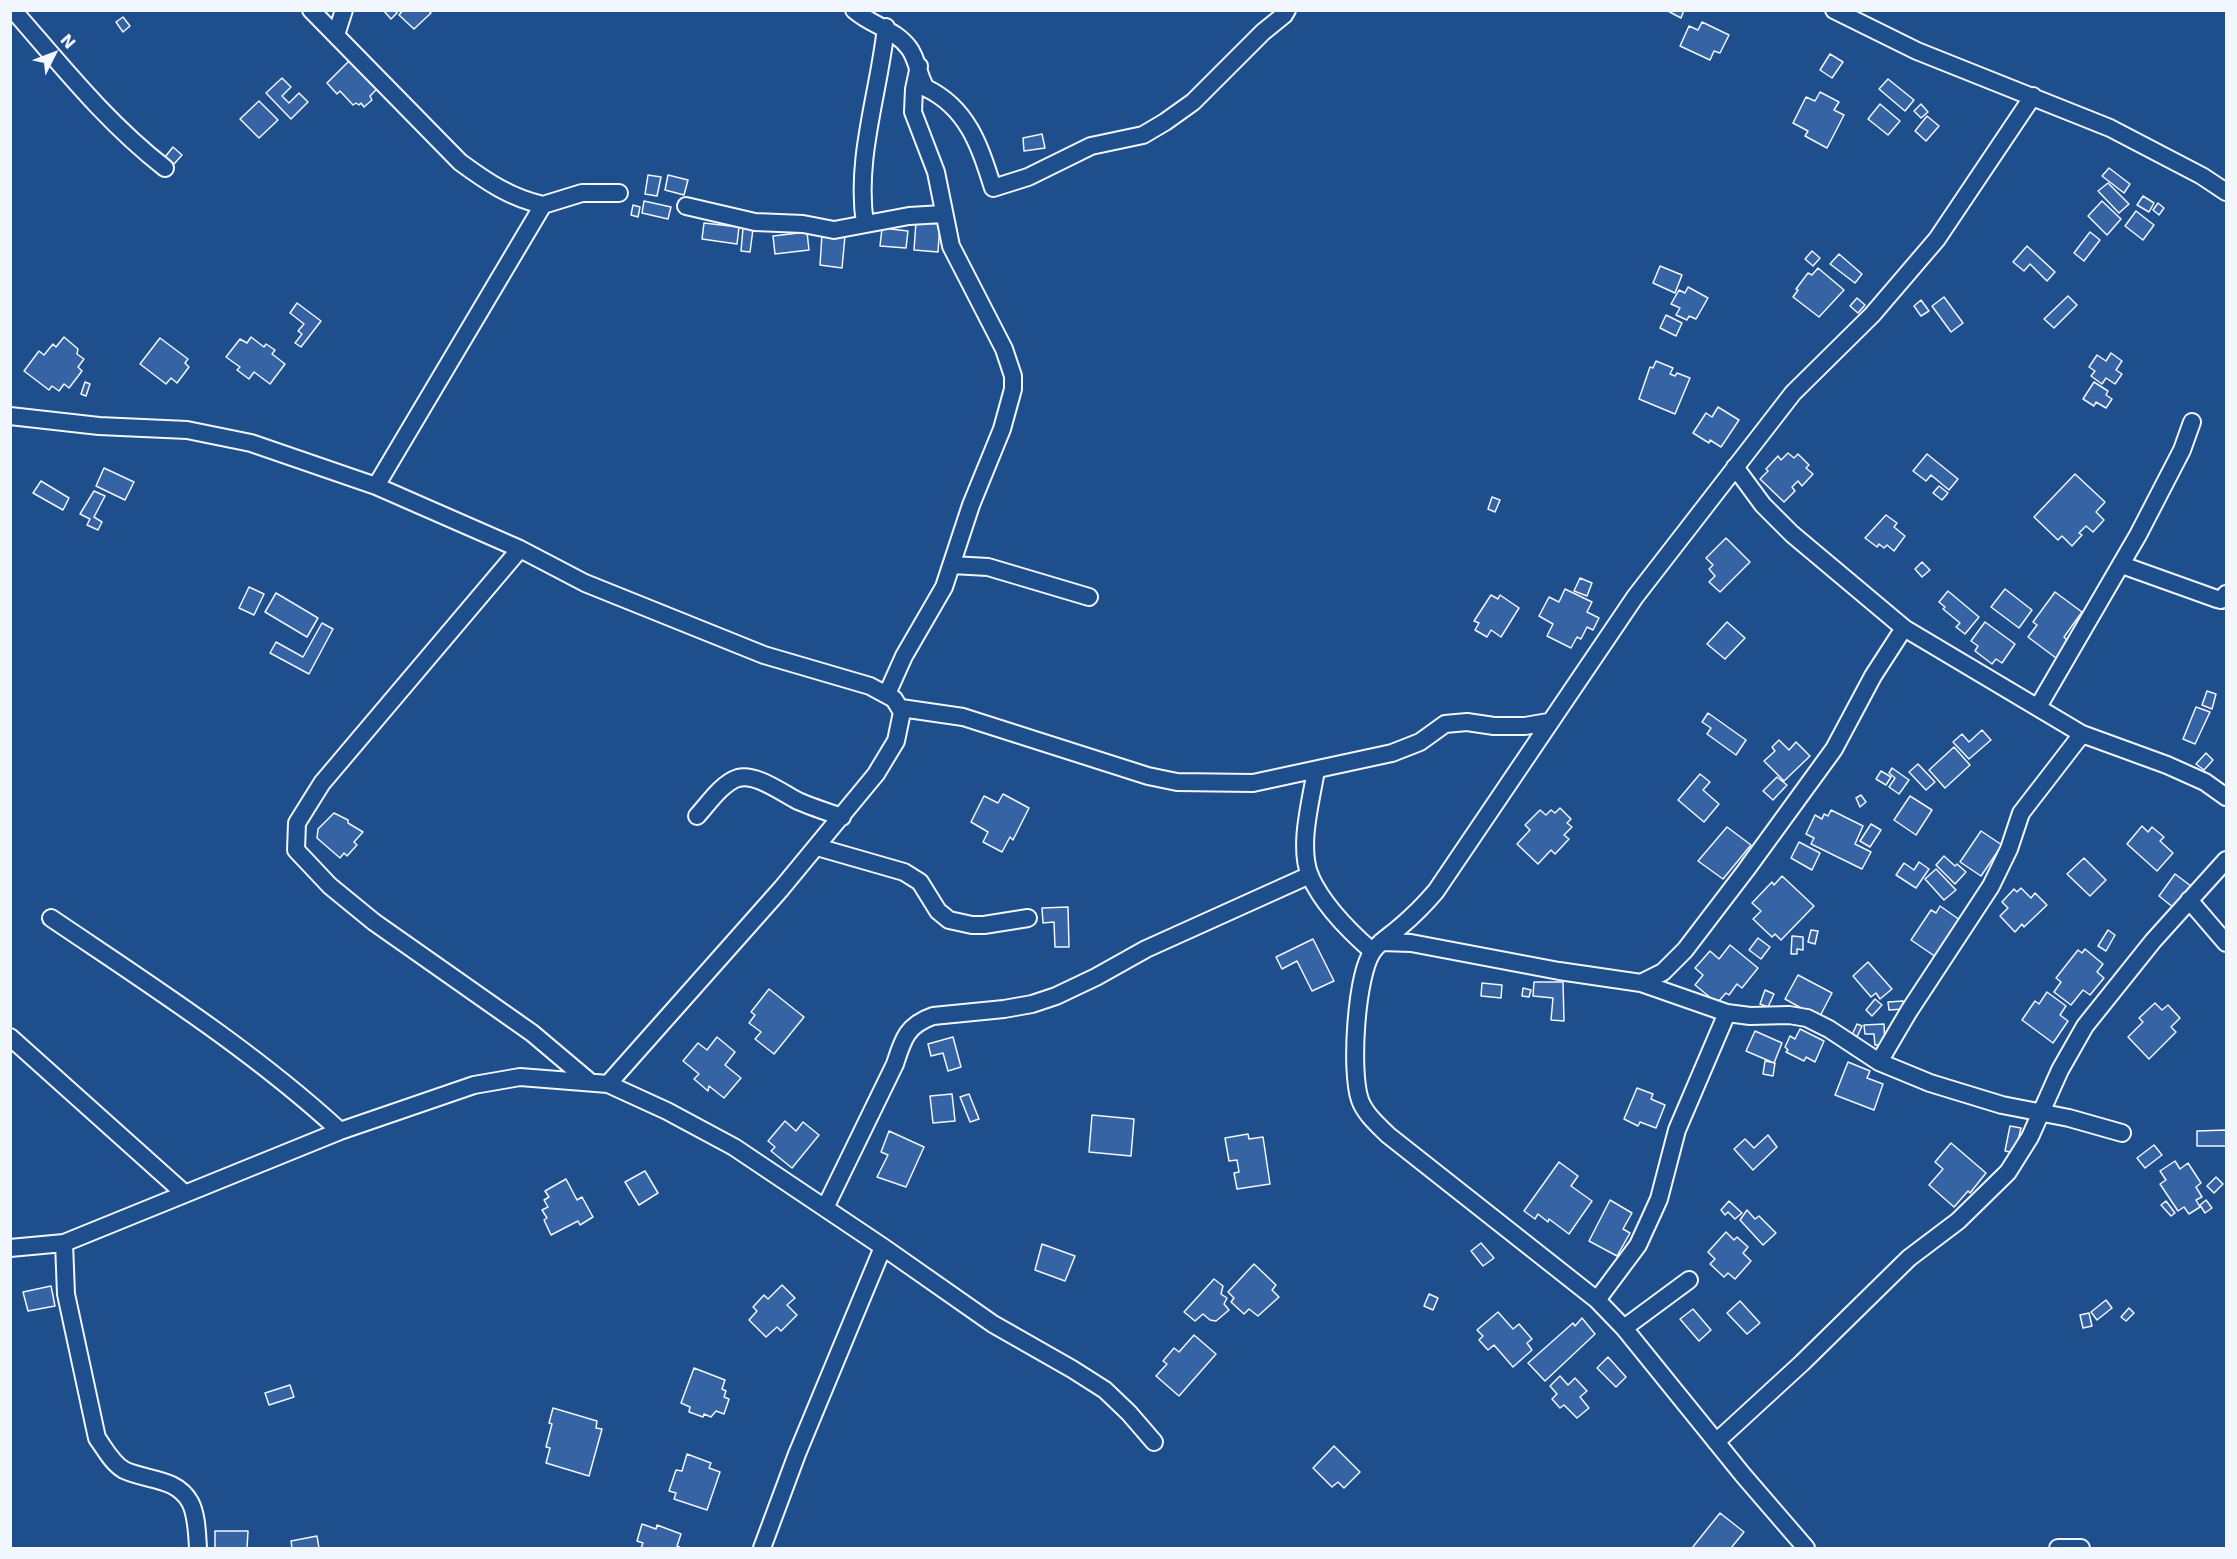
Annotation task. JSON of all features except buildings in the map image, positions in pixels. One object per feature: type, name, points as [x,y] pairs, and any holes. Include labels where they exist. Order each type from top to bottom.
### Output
[{"type":"street","points":[[13,10],[107,118],[165,168]]},
{"type":"street","points":[[310,10],[460,162],[506,193],[523,201],[543,205],[582,193],[619,194]]},
{"type":"street","points":[[336,35],[344,10]]},
{"type":"street","points":[[854,10],[866,20],[886,27],[909,48],[919,66],[926,88],[939,94],[949,103],[976,138],[993,188],[1028,177],[1091,146],[1143,135],[1165,122],[1192,102],[1287,10]]},
{"type":"street","points":[[1834,10],[1917,51],[2110,128],[2202,176],[2226,192]]},
{"type":"street","points":[[865,224],[862,203],[869,121],[879,81],[886,27]]},
{"type":"street","points":[[887,694],[904,656],[937,601],[952,565],[971,505],[1002,429],[1013,389],[1013,376],[1004,349],[951,246],[936,172],[914,112],[914,90],[919,66]]},
{"type":"street","points":[[1806,1548],[1624,1328],[1597,1300],[1506,1226],[1395,1141],[1369,1116],[1360,1101],[1356,1083],[1356,1025],[1362,983],[1366,963],[1377,946],[1419,910],[1436,891],[1482,826],[1548,722],[1635,597],[1793,393],[1872,315],[1937,240],[2033,96]]},
{"type":"street","points":[[376,486],[543,205]]},
{"type":"street","points":[[686,206],[755,222],[803,224],[841,230],[909,216],[943,214]]},
{"type":"street","points":[[10,416],[99,426],[187,430],[251,443],[376,486],[520,549],[585,583],[764,655],[870,686],[887,694],[901,708],[963,717],[1148,776],[1177,782],[1253,783],[1316,770],[1392,753],[1420,742],[1444,724],[1467,722],[1494,726],[1525,726],[1548,722]]},
{"type":"street","points":[[2038,707],[2122,565],[2182,450],[2192,422]]},
{"type":"street","points":[[1736,467],[1763,506],[1792,534],[1904,627],[2082,734],[2167,765],[2205,782],[2226,797]]},
{"type":"street","points":[[520,549],[322,783],[297,823],[296,850],[330,886],[374,922],[532,1033],[590,1082]]},
{"type":"street","points":[[952,565],[988,567],[1089,597]]},
{"type":"street","points":[[2122,565],[2217,599],[2221,600],[2226,594]]},
{"type":"street","points":[[1641,983],[1663,972],[1685,950],[1746,870],[1834,749],[1873,676],[1904,627]]},
{"type":"street","points":[[609,1084],[817,847],[876,774],[890,752],[900,724],[901,708]]},
{"type":"street","points":[[1880,1062],[1909,1011],[1991,886],[2009,849],[2021,813],[2082,734]]},
{"type":"street","points":[[1316,770],[1306,831],[1306,856],[1310,875],[1335,913],[1377,946],[1412,944],[1559,971],[1641,983],[1727,1013],[1750,1016],[1789,1015],[1807,1018],[1829,1029],[1880,1062],[1930,1083],[2002,1105],[2040,1112],[2122,1133]]},
{"type":"street","points":[[697,816],[728,784],[743,777],[765,783],[799,801],[842,817]]},
{"type":"street","points":[[817,847],[904,872],[920,882],[945,918],[984,925],[1028,918]]},
{"type":"street","points":[[1716,1442],[1802,1363],[1909,1258],[1958,1221],[2008,1172],[2031,1137],[2060,1070],[2085,1026],[2140,956],[2226,860]]},
{"type":"street","points":[[825,1208],[895,1064],[907,1033],[920,1021],[933,1016],[1014,1007],[1056,996],[1146,949],[1310,875]]},
{"type":"street","points":[[2189,900],[2226,943]]},
{"type":"street","points":[[51,918],[148,984],[298,1092],[340,1131]]},
{"type":"street","points":[[1597,1300],[1638,1245],[1659,1199],[1677,1130],[1727,1013]]},
{"type":"street","points":[[10,1037],[184,1193]]},
{"type":"street","points":[[10,1248],[64,1243],[340,1131],[474,1085],[520,1077],[609,1084],[734,1147],[883,1246],[993,1324],[1104,1390],[1129,1413],[1154,1442]]},
{"type":"street","points":[[64,1243],[66,1294],[97,1438],[110,1457],[124,1470],[164,1481],[181,1491],[191,1503],[196,1522],[198,1548]]},
{"type":"street","points":[[762,1548],[883,1246]]},
{"type":"street","points":[[1624,1328],[1689,1280]]},
{"type":"street","points":[[2058,1548],[2081,1548]]}]
